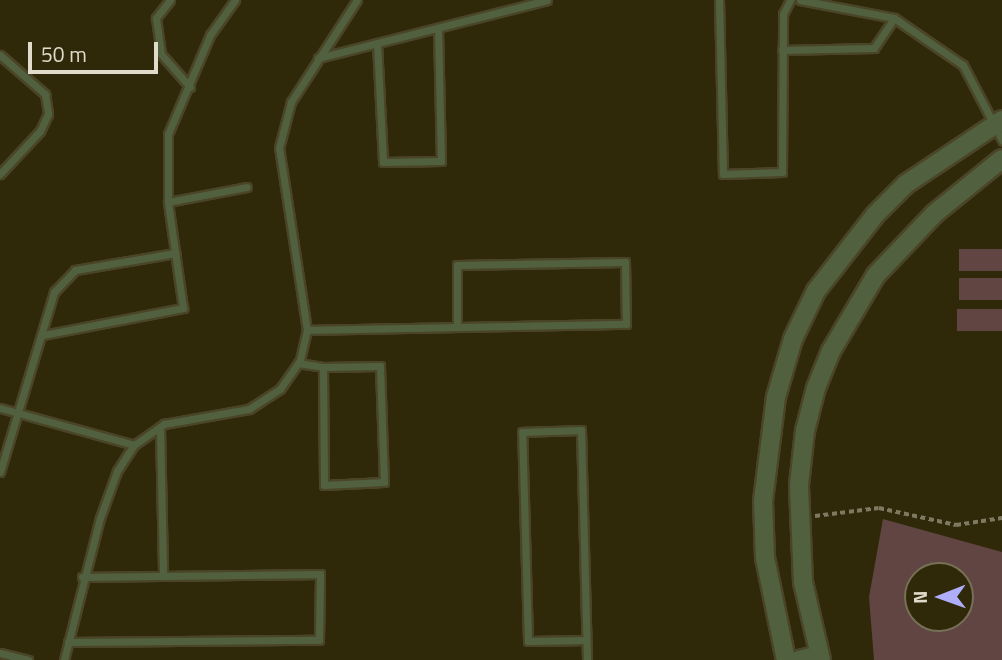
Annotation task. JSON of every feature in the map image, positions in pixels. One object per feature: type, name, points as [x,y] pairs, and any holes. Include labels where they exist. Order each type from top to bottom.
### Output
[{"type":"street","points":[[786,660],[766,565],[763,501],[776,397],[793,339],[817,291],[875,215],[906,184],[999,128]]},
{"type":"street","points":[[799,660],[820,657],[803,582],[799,485],[805,431],[816,388],[831,351],[876,275],[934,214],[1002,159]]},
{"type":"lane","points":[[170,0],[156,19],[161,54],[190,87]]},
{"type":"lane","points":[[43,335],[183,308],[168,202],[168,134],[211,35],[235,0]]},
{"type":"lane","points":[[64,660],[82,578],[117,471],[134,445],[160,427],[249,409],[280,389],[298,363],[307,330],[279,148],[291,102],[357,0]]},
{"type":"lane","points":[[318,58],[547,0]]},
{"type":"lane","points":[[719,0],[723,174],[782,172],[782,14],[790,0]]},
{"type":"lane","points":[[800,0],[894,18],[963,65],[999,128]]},
{"type":"lane","points":[[782,50],[874,48],[894,18]]},
{"type":"lane","points":[[377,43],[383,162],[441,161],[438,28]]},
{"type":"lane","points":[[0,55],[45,93],[48,114],[40,131],[0,174]]},
{"type":"lane","points":[[168,202],[247,187]]},
{"type":"lane","points":[[0,472],[15,413],[43,335],[54,292],[75,270],[176,253]]},
{"type":"lane","points":[[307,330],[626,324],[625,262],[457,265],[457,327]]},
{"type":"lane","points":[[298,363],[323,367],[380,366],[384,482],[324,485],[323,367]]},
{"type":"lane","points":[[0,408],[134,445]]},
{"type":"lane","points":[[160,427],[163,576]]},
{"type":"lane","points":[[586,640],[528,642],[523,432],[581,430],[587,660]]},
{"type":"lane","points":[[68,642],[319,640],[320,573],[82,578]]},
{"type":"lane","points":[[0,653],[27,660]]},
{"type":"path","points":[[814,516],[878,508],[956,525],[1002,518]]},
{"type":"shaded area","points":[[959,249],[1002,249],[1002,271],[959,271]]},
{"type":"shaded area","points":[[959,278],[1002,278],[1002,300],[959,300]]},
{"type":"shaded area","points":[[957,309],[1002,309],[1002,331],[957,331]]},
{"type":"shaded area","points":[[883,519],[1002,552],[1002,660],[874,660],[869,597]]}]
